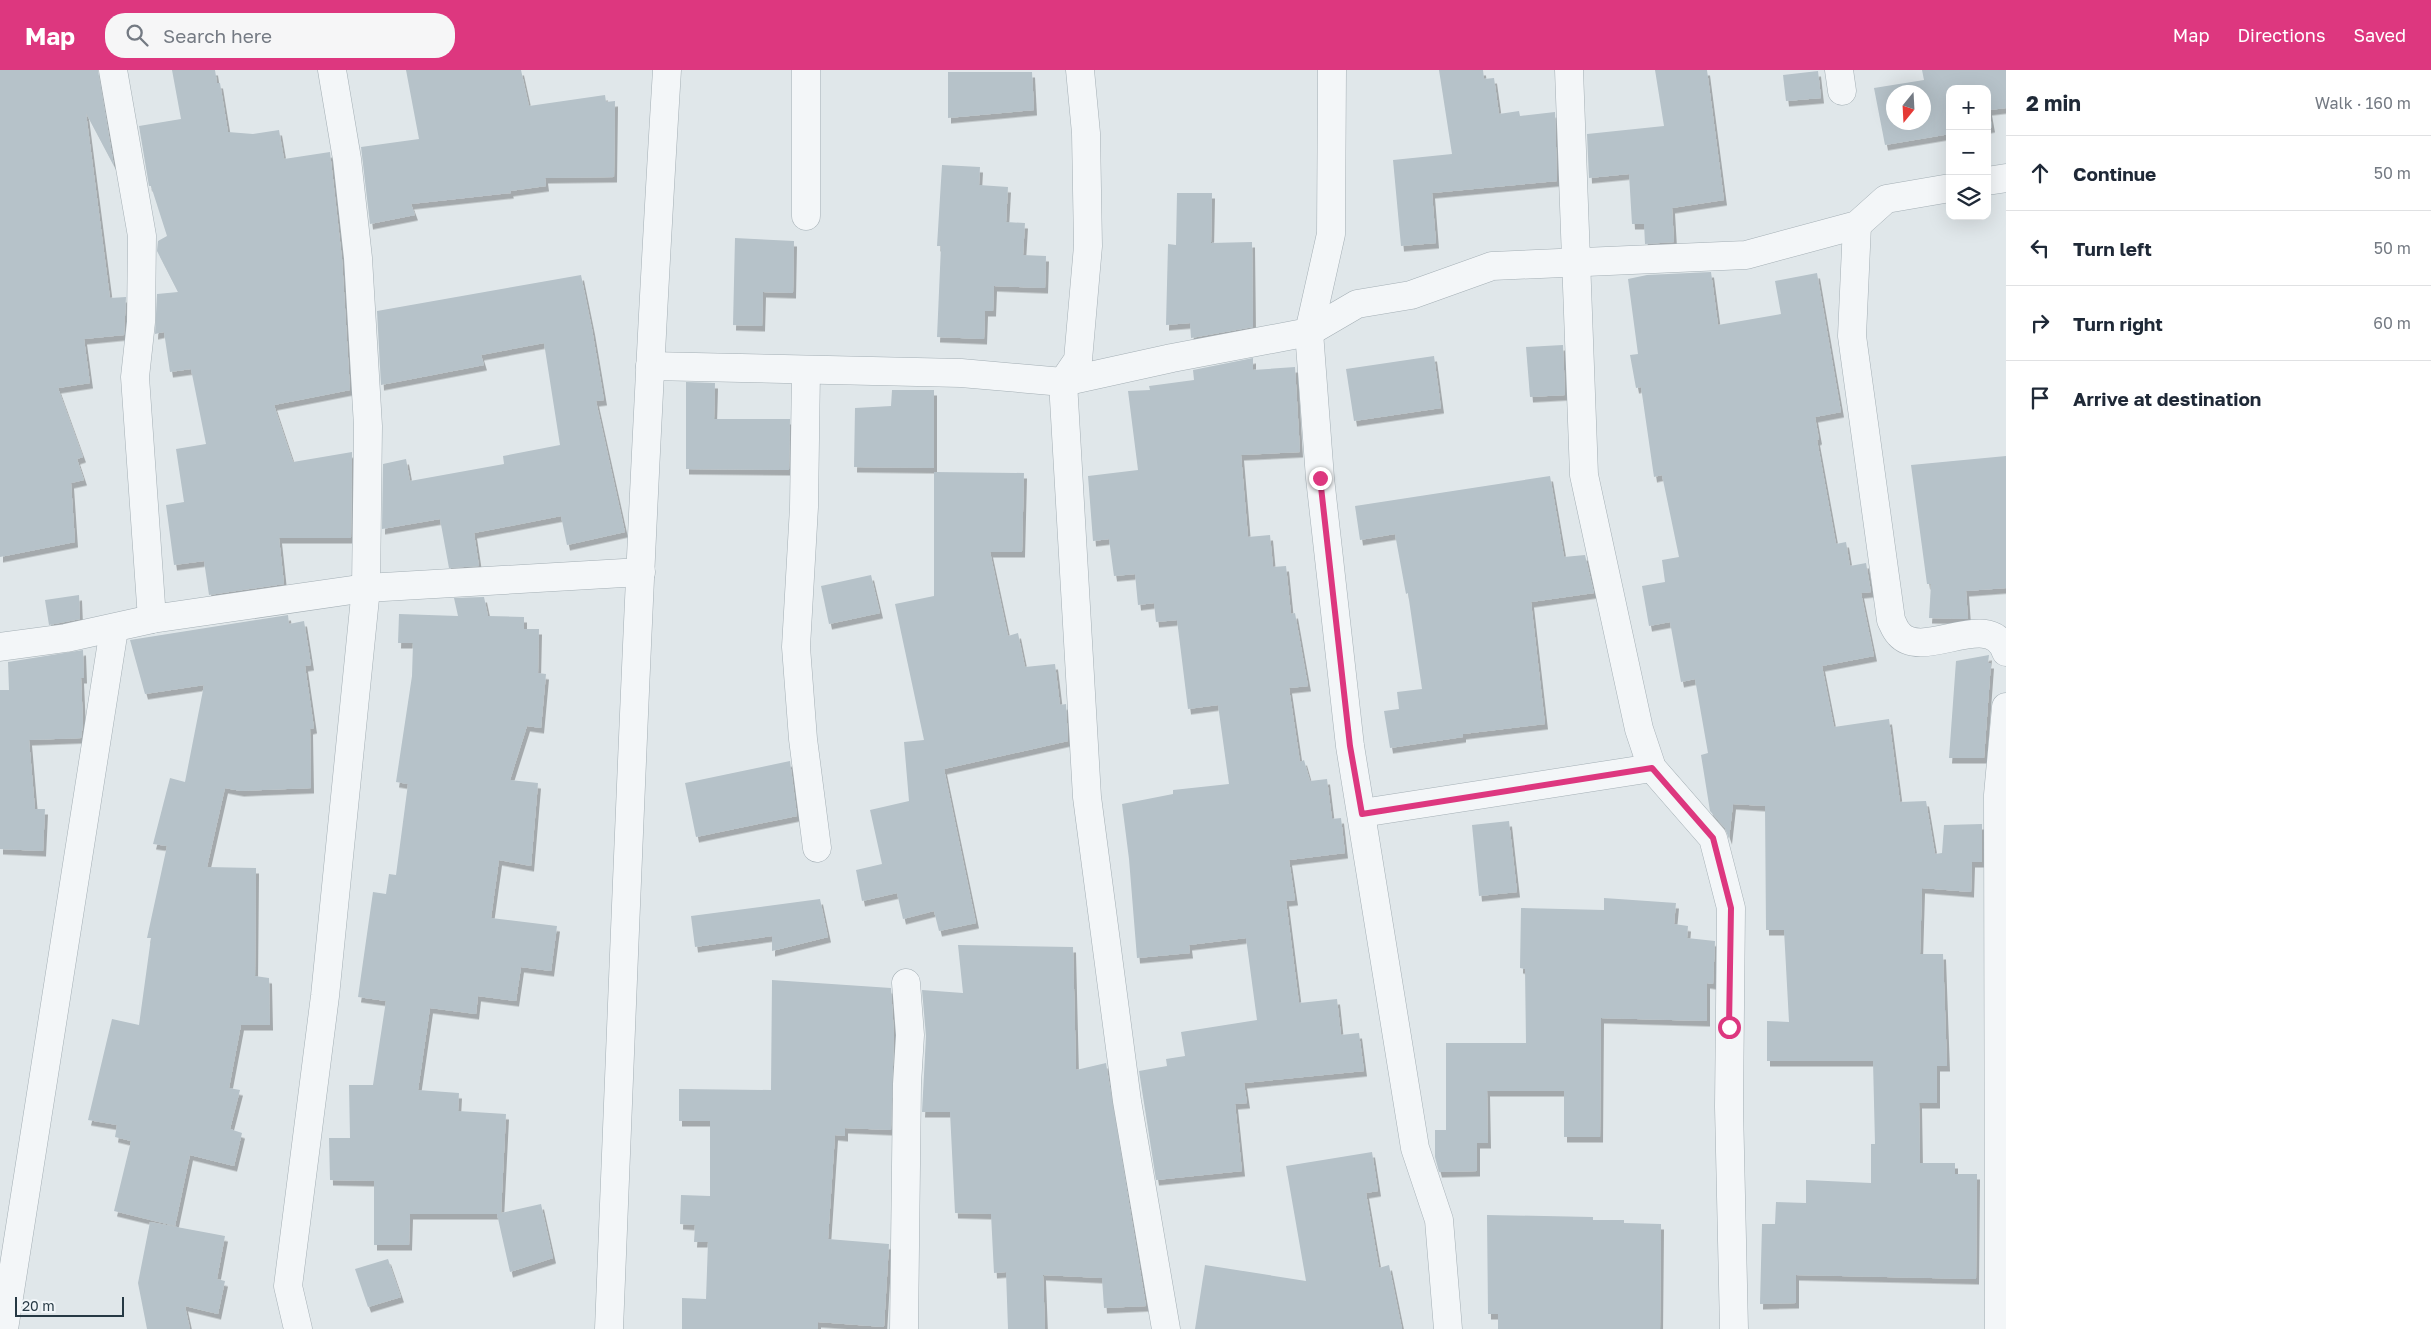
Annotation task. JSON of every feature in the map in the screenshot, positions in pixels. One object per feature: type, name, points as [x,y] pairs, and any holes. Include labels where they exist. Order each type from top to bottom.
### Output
[{"type":"street","points":[[113,70],[142,236],[141,322],[135,377],[152,619]]},
{"type":"street","points":[[298,1329],[288,1286],[326,996],[366,588],[368,426],[358,258],[347,159],[332,70]]},
{"type":"street","points":[[609,1329],[650,366],[667,70]]},
{"type":"street","points":[[806,70],[806,216]]},
{"type":"street","points":[[1080,70],[1086,134],[1088,246],[1078,360],[1063,382],[1087,797],[1127,1101],[1166,1329]]},
{"type":"street","points":[[1332,70],[1330,234],[1310,332],[1320,478],[1350,746],[1415,1148],[1439,1220],[1448,1329]]},
{"type":"street","points":[[1569,70],[1574,261],[1584,475],[1639,729],[1652,768],[1713,838],[1731,908],[1729,1107],[1734,1329]]},
{"type":"street","points":[[1991,180],[2006,178]]},
{"type":"street","points":[[650,366],[961,373],[1063,382],[1153,362],[1310,332],[1357,304],[1411,294],[1492,266],[1746,255],[1857,225],[1886,198],[1946,189]]},
{"type":"street","points":[[1857,225],[1852,336],[1891,620],[1899,634],[1910,642],[1922,643],[1964,634],[1988,635],[2005,647]]},
{"type":"street","points":[[806,371],[804,507],[796,647],[803,739],[817,848]]},
{"type":"street","points":[[0,647],[114,629],[152,619],[366,588],[641,572]]},
{"type":"street","points":[[4,1329],[114,629]]},
{"type":"street","points":[[1999,1329],[1998,795],[2006,707]]},
{"type":"street","points":[[1362,814],[1652,768]]},
{"type":"street","points":[[904,1329],[910,1035],[906,983]]},
{"type":"building","points":[[0,70],[98,70],[114,166],[86,113],[110,298],[126,297],[124,335],[84,339],[90,383],[58,388],[83,457],[77,459],[84,480],[71,483],[75,542],[0,557]]},
{"type":"building","points":[[172,70],[215,70],[217,83],[220,83],[228,132],[253,134],[279,130],[284,159],[330,152],[342,259],[350,390],[274,405],[293,462],[352,452],[351,538],[279,538],[284,584],[209,595],[204,561],[174,565],[166,505],[184,502],[176,449],[206,444],[191,369],[170,372],[164,332],[155,334],[157,294],[178,292],[157,251],[158,241],[167,236],[151,186],[149,186],[139,126],[181,119]]},
{"type":"building","points":[[406,70],[521,70],[529,106],[605,95],[606,102],[615,101],[614,177],[545,178],[546,186],[510,191],[511,193],[411,204],[415,215],[370,224],[361,147],[419,139]]},
{"type":"building","points":[[1439,70],[1483,70],[1484,79],[1494,78],[1499,114],[1519,111],[1520,116],[1555,112],[1557,181],[1432,193],[1436,243],[1401,246],[1393,160],[1452,154]]},
{"type":"building","points":[[1655,70],[1707,70],[1724,200],[1672,208],[1674,242],[1645,244],[1644,224],[1632,224],[1629,174],[1589,178],[1587,134],[1664,126]]},
{"type":"building","points":[[1922,70],[2006,70],[2006,108],[1991,110],[1991,85],[1946,85],[1946,135],[1885,145],[1874,88],[1886,86],[1886,130],[1931,130],[1931,85],[1893,85],[1924,80]]},
{"type":"building","points":[[1818,71],[1821,98],[1786,101],[1783,75]]},
{"type":"building","points":[[948,72],[1032,72],[1034,110],[948,118]]},
{"type":"building","points":[[942,165],[980,167],[979,185],[1008,187],[1006,222],[1025,223],[1023,255],[1046,256],[1045,288],[994,286],[993,311],[985,311],[984,339],[937,337],[941,246],[937,246]]},
{"type":"building","points":[[1177,193],[1212,193],[1211,243],[1252,242],[1253,327],[1191,338],[1190,323],[1166,325],[1168,244],[1176,245]]},
{"type":"building","points":[[735,238],[794,241],[793,293],[763,292],[762,326],[733,325]]},
{"type":"building","points":[[1711,272],[1718,325],[1781,314],[1775,281],[1817,273],[1841,412],[1815,417],[1819,439],[1817,440],[1836,544],[1846,542],[1850,566],[1866,563],[1871,592],[1861,593],[1874,656],[1822,666],[1834,727],[1889,719],[1900,802],[1926,801],[1935,854],[1942,853],[1944,825],[1982,824],[1982,862],[1972,862],[1971,892],[1922,888],[1920,954],[1943,954],[1947,1066],[1937,1066],[1937,1103],[1919,1103],[1920,1163],[1955,1163],[1955,1174],[1977,1174],[1976,1279],[1796,1275],[1796,1303],[1760,1304],[1762,1224],[1775,1224],[1776,1202],[1806,1203],[1806,1180],[1871,1183],[1871,1144],[1875,1144],[1873,1061],[1767,1061],[1767,1021],[1789,1022],[1784,930],[1766,930],[1765,806],[1733,804],[1729,839],[1725,828],[1710,811],[1701,755],[1708,753],[1695,679],[1681,682],[1670,622],[1649,626],[1642,586],[1665,582],[1662,560],[1679,557],[1662,475],[1654,477],[1641,387],[1636,388],[1630,355],[1638,354],[1628,279],[1647,275]]},
{"type":"building","points":[[581,275],[604,400],[596,401],[625,532],[567,545],[561,516],[474,533],[479,566],[449,568],[440,519],[382,529],[383,464],[406,459],[410,481],[504,464],[503,456],[560,445],[544,343],[481,355],[484,365],[381,385],[377,311]]},
{"type":"building","points":[[1563,345],[1565,395],[1530,397],[1526,347]]},
{"type":"building","points":[[1434,356],[1441,408],[1354,421],[1346,369]]},
{"type":"building","points":[[1253,358],[1253,370],[1295,367],[1300,452],[1241,455],[1248,537],[1270,535],[1273,567],[1286,566],[1291,614],[1295,613],[1308,686],[1289,688],[1300,762],[1304,760],[1310,781],[1327,779],[1332,819],[1341,818],[1345,853],[1289,860],[1295,900],[1286,901],[1299,1003],[1337,999],[1341,1035],[1359,1033],[1364,1071],[1244,1083],[1247,1103],[1235,1104],[1242,1171],[1156,1180],[1139,1071],[1167,1066],[1166,1059],[1185,1056],[1181,1032],[1257,1020],[1246,938],[1189,945],[1190,953],[1137,958],[1129,859],[1122,804],[1173,794],[1173,790],[1229,784],[1218,705],[1188,709],[1177,620],[1156,622],[1154,603],[1138,605],[1135,574],[1114,576],[1109,539],[1093,541],[1088,476],[1138,470],[1128,391],[1150,390],[1149,386],[1194,380],[1193,370]]},
{"type":"building","points":[[686,382],[715,383],[714,419],[790,419],[789,470],[686,469]]},
{"type":"building","points":[[892,390],[934,390],[934,468],[854,467],[855,408],[891,406]]},
{"type":"building","points":[[2006,456],[2006,588],[1966,591],[1968,619],[1929,618],[1931,584],[1927,584],[1911,465]]},
{"type":"building","points":[[934,472],[1024,473],[1022,552],[990,552],[1008,636],[1018,633],[1025,667],[1055,664],[1060,705],[1066,704],[1068,741],[944,769],[976,923],[939,931],[934,911],[903,919],[897,893],[862,901],[856,870],[882,864],[870,810],[909,801],[904,742],[924,740],[895,604],[934,596]]},
{"type":"building","points":[[1550,476],[1564,557],[1585,555],[1594,593],[1531,602],[1545,724],[1463,734],[1463,737],[1390,748],[1384,711],[1399,709],[1397,692],[1422,689],[1408,593],[1406,594],[1395,534],[1360,540],[1355,506]]},
{"type":"building","points":[[871,575],[880,613],[829,624],[821,586]]},
{"type":"building","points":[[79,595],[80,619],[49,625],[45,600]]},
{"type":"building","points":[[484,597],[488,616],[524,617],[524,629],[539,629],[538,673],[546,674],[541,728],[527,726],[510,780],[538,783],[531,866],[499,860],[491,918],[557,926],[551,971],[521,967],[516,1001],[478,996],[476,1014],[430,1008],[418,1090],[459,1093],[458,1111],[506,1114],[501,1213],[541,1204],[553,1258],[510,1272],[497,1214],[410,1214],[409,1245],[374,1245],[374,1181],[330,1180],[329,1138],[350,1138],[349,1085],[373,1085],[386,1001],[358,997],[373,892],[386,894],[389,874],[396,875],[408,784],[396,782],[412,676],[413,643],[398,643],[399,614],[458,616],[454,598]]},
{"type":"building","points":[[288,615],[289,624],[304,621],[311,665],[305,666],[314,728],[310,729],[311,788],[241,791],[225,788],[207,867],[256,868],[255,976],[269,978],[270,1025],[241,1025],[229,1088],[240,1090],[230,1129],[242,1133],[234,1166],[190,1155],[175,1226],[114,1211],[131,1141],[115,1137],[117,1125],[88,1120],[112,1019],[139,1025],[151,938],[147,938],[167,846],[153,844],[170,778],[185,782],[204,685],[145,694],[130,640]]},
{"type":"building","points":[[83,650],[84,678],[81,678],[83,724],[81,738],[29,740],[35,809],[45,809],[43,851],[0,849],[0,690],[9,690],[8,662]]},
{"type":"building","points":[[1989,655],[1988,663],[1991,663],[1984,758],[1949,758],[1956,661]]},
{"type":"building","points":[[790,761],[797,816],[696,837],[685,783]]},
{"type":"building","points":[[1509,821],[1517,892],[1479,896],[1472,825]]},
{"type":"building","points":[[1604,898],[1676,903],[1674,924],[1688,926],[1687,938],[1715,941],[1713,984],[1707,983],[1707,1021],[1601,1018],[1600,1137],[1564,1137],[1564,1091],[1487,1091],[1488,1143],[1477,1143],[1477,1171],[1439,1172],[1435,1157],[1435,1130],[1446,1130],[1446,1043],[1526,1043],[1525,969],[1520,968],[1521,908],[1604,910]]},
{"type":"building","points":[[820,899],[828,937],[772,951],[772,936],[695,947],[691,916]]},
{"type":"building","points":[[958,945],[1073,947],[1076,1070],[1106,1063],[1146,1306],[1104,1308],[1102,1278],[1043,1275],[1045,1329],[1008,1329],[1006,1272],[994,1273],[991,1214],[955,1213],[950,1112],[922,1112],[926,1036],[922,990],[963,993]]},
{"type":"building","points":[[772,980],[891,988],[894,1035],[891,1130],[845,1128],[845,1136],[835,1135],[828,1239],[889,1244],[884,1327],[818,1322],[818,1329],[682,1329],[682,1298],[706,1299],[708,1242],[694,1242],[695,1225],[680,1224],[681,1195],[710,1196],[710,1121],[679,1121],[679,1089],[771,1090]]},
{"type":"building","points":[[1372,1152],[1378,1191],[1366,1193],[1379,1268],[1389,1265],[1402,1329],[1195,1329],[1205,1265],[1306,1281],[1286,1166]]},
{"type":"building","points":[[1487,1215],[1593,1217],[1593,1220],[1624,1220],[1624,1223],[1661,1224],[1660,1329],[1498,1329],[1498,1314],[1488,1314]]},
{"type":"building","points":[[150,1222],[225,1236],[217,1279],[225,1281],[218,1314],[185,1306],[190,1329],[147,1329],[138,1283]]},
{"type":"building","points":[[388,1259],[401,1297],[368,1307],[355,1269]]},
{"type":"route","points":[[1320,478],[1350,746],[1362,814],[1652,768],[1713,838],[1731,908],[1729,1027]]}]
